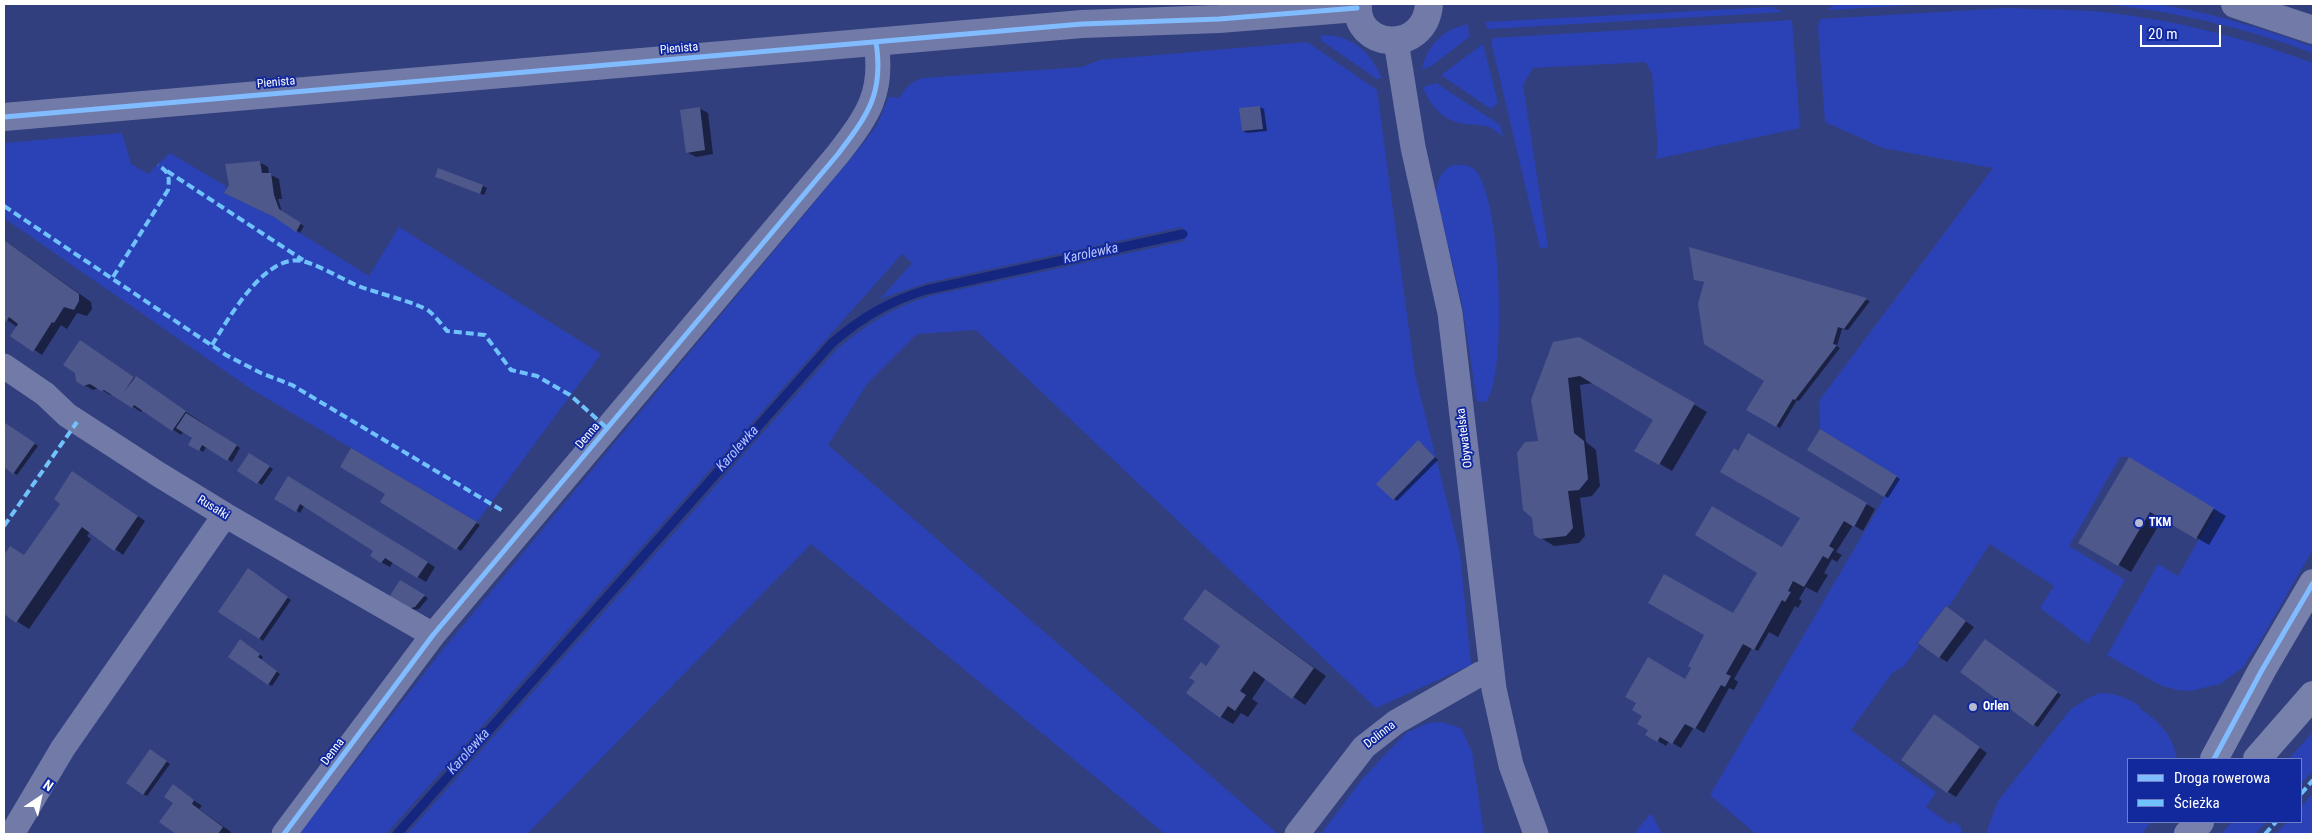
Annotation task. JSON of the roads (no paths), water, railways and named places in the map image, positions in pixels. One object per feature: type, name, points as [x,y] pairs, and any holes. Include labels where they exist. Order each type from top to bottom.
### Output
[{"type":"main road","points":[[2215,758],[2313,583]]},
{"type":"main road","points":[[2258,758],[2313,695]]},
{"type":"main road","points":[[2170,834],[2177,823]]},
{"type":"main road","points":[[2188,834],[2199,823]]},
{"type":"street","points":[[1358,6],[1360,19],[1375,36],[1385,40],[1396,41],[1417,32],[1424,24],[1429,4]]},
{"type":"street","points":[[2235,4],[2313,30]]},
{"type":"street","name":"Pienista","points":[[4,117],[1082,24],[1219,19],[1358,6]]},
{"type":"street","name":"Obywatelska","points":[[1396,41],[1413,147],[1450,313],[1492,672],[1501,729],[1511,765],[1536,834]]},
{"type":"street","name":"Denna","points":[[284,834],[433,635],[838,154],[862,122],[872,105],[877,89],[879,69],[876,42]]},
{"type":"street","name":"Rusałki","points":[[4,366],[45,394],[72,418],[225,516],[433,635]]},
{"type":"street","points":[[12,834],[63,748],[225,516]]},
{"type":"street","name":"Dolinna","points":[[1298,834],[1364,747],[1396,722],[1480,674],[1492,672]]},
{"type":"waterway","name":"Karolewka","points":[[397,834],[832,343],[843,334],[876,311],[900,299],[926,290],[1183,234]]},
{"type":"place","name":"TKM","points":[[2139,523]]},
{"type":"place","name":"Orlen","points":[[1973,707]]}]
